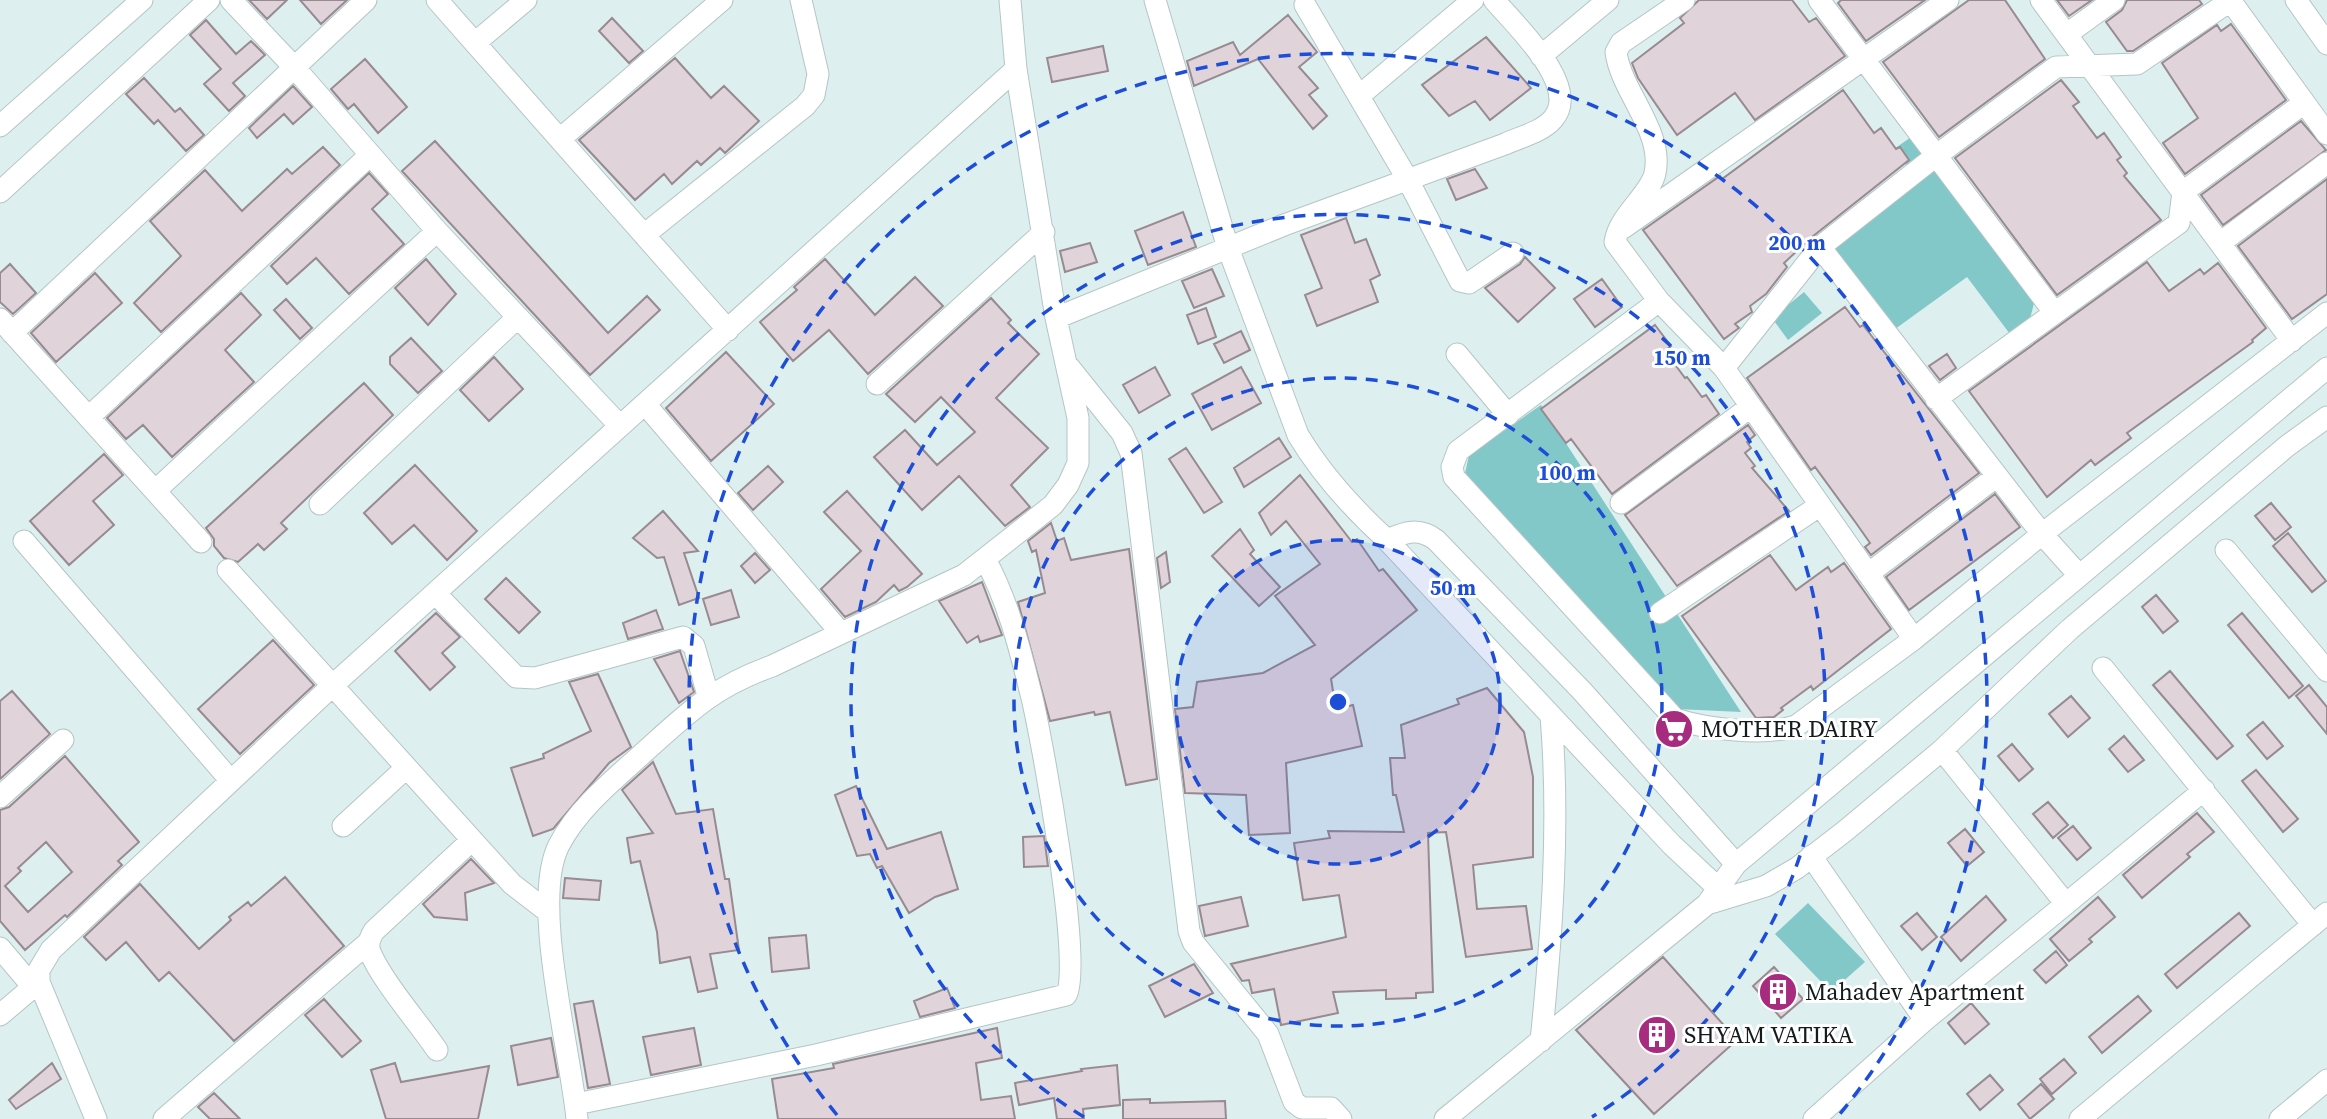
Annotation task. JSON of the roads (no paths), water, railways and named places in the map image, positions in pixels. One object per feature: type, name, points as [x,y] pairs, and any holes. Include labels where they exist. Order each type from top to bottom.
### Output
[{"type":"street","points":[[0,126],[142,0]]},
{"type":"street","points":[[0,192],[209,0]]},
{"type":"street","points":[[231,0],[294,66],[437,231],[620,426]]},
{"type":"street","points":[[201,542],[6,326],[366,0]]},
{"type":"street","points":[[437,0],[728,330]]},
{"type":"street","points":[[476,43],[526,0]]},
{"type":"street","points":[[560,139],[722,0]]},
{"type":"street","points":[[644,235],[805,106],[814,95],[818,74],[801,0]]},
{"type":"street","points":[[985,559],[1000,587],[1041,736],[1068,926],[1069,990],[1058,999],[1016,1005],[577,1111],[547,911],[557,848],[569,826],[623,771],[708,695],[738,678],[964,575],[1053,505],[1068,485],[1078,463],[1078,418],[1056,318],[1016,69],[1010,0]]},
{"type":"street","points":[[1155,0],[1227,248],[1298,435],[1338,491],[1672,845],[1712,896]]},
{"type":"street","points":[[1359,96],[1473,0]]},
{"type":"street","points":[[1056,318],[1227,248],[1505,144],[1555,118],[1562,99],[1559,83],[1541,56],[1494,0]]},
{"type":"street","points":[[1541,56],[1608,0]]},
{"type":"street","points":[[1684,0],[1621,44],[1616,52],[1657,156],[1655,176],[1616,233],[1615,242],[1659,301],[1724,368],[1749,408],[1914,639]]},
{"type":"street","points":[[1819,0],[2054,312]]},
{"type":"street","points":[[1616,233],[1865,61],[1948,0]]},
{"type":"street","points":[[2040,0],[2292,341]]},
{"type":"street","points":[[2067,34],[2114,0]]},
{"type":"street","points":[[1724,368],[1820,247],[1937,155],[2056,67],[2137,64],[2230,0],[2327,134]]},
{"type":"street","points":[[2296,0],[2327,44]]},
{"type":"street","points":[[1305,5],[1408,180],[1456,275],[1463,283],[1469,283],[1513,253]]},
{"type":"street","points":[[0,1015],[36,984],[39,970],[51,950],[332,686],[1016,69]]},
{"type":"street","points":[[1936,399],[2179,223],[2183,192],[2304,103]]},
{"type":"street","points":[[89,418],[370,155]]},
{"type":"street","points":[[2220,243],[2327,163]]},
{"type":"street","points":[[155,491],[437,231]]},
{"type":"street","points":[[877,384],[1044,232]]},
{"type":"street","points":[[1820,247],[2042,534],[2078,574]]},
{"type":"street","points":[[1659,301],[1458,451],[1452,467],[1454,477],[1675,719],[1698,725],[1780,731],[1796,726],[1914,639],[2042,534],[2327,313]]},
{"type":"street","points":[[320,504],[517,317]]},
{"type":"street","points":[[1457,354],[1508,415]]},
{"type":"street","points":[[1067,364],[1122,433],[1131,453],[1189,931],[1210,964],[1268,1034],[1294,1101],[1302,1108],[1331,1108],[1341,1119]]},
{"type":"street","points":[[1445,1119],[1712,896],[1736,864],[2078,574],[2327,368]]},
{"type":"street","points":[[645,404],[841,633]]},
{"type":"street","points":[[1621,503],[1749,408]]},
{"type":"street","points":[[1712,896],[1766,886],[1811,856],[1942,750],[2070,629],[2287,446],[2327,417]]},
{"type":"street","points":[[1868,575],[1997,476]]},
{"type":"street","points":[[1660,613],[1819,506]]},
{"type":"street","points":[[1387,540],[1417,531],[1427,533],[1436,540],[1569,677],[1736,864]]},
{"type":"street","points":[[24,541],[231,781]]},
{"type":"street","points":[[2226,550],[2327,671]]},
{"type":"street","points":[[228,570],[472,841],[518,890],[547,911]]},
{"type":"street","points":[[435,593],[516,677],[535,678],[683,637],[694,646],[708,695]]},
{"type":"street","points":[[2080,1119],[2320,919],[2204,790],[2103,668]]},
{"type":"street","points":[[1541,1041],[1554,883],[1555,760],[1545,709],[1569,677]]},
{"type":"street","points":[[0,797],[63,740]]},
{"type":"street","points":[[1942,750],[2066,904]]},
{"type":"street","points":[[343,826],[406,768]]},
{"type":"street","points":[[1814,1119],[1925,1020],[2204,790]]},
{"type":"street","points":[[164,1119],[369,942],[374,931],[472,841]]},
{"type":"street","points":[[1811,856],[1925,1020]]},
{"type":"street","points":[[369,942],[370,951],[380,968],[437,1050]]},
{"type":"street","points":[[0,948],[36,984],[96,1119]]},
{"type":"street","points":[[2280,1119],[2327,1080]]},
{"type":"place","name":"MOTHER DAIRY","points":[[1674,729]]},
{"type":"place","name":"Mahadev Apartment","points":[[1778,992]]},
{"type":"place","name":"SHYAM VATIKA","points":[[1657,1035]]}]
